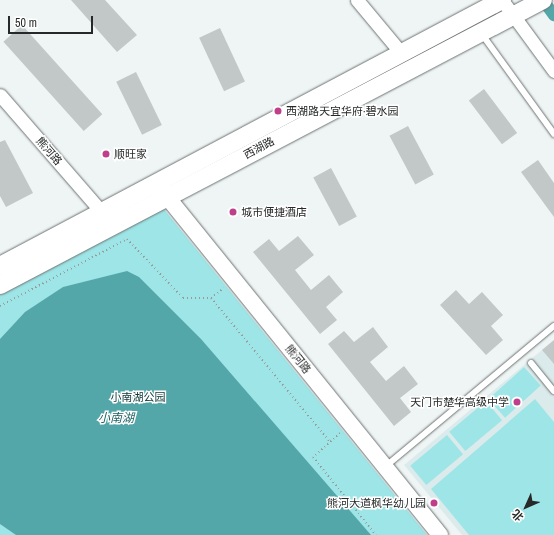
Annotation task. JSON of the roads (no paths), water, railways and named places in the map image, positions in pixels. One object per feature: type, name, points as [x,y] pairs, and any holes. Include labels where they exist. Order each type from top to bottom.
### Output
[{"type":"main road","name":"西湖路","points":[[162,190],[402,54],[502,0]]},
{"type":"main road","name":"西湖路","points":[[0,266],[108,218],[543,0]]},
{"type":"main road","name":"西湖路","points":[[0,285],[108,218]]},
{"type":"street","points":[[357,0],[402,54]]},
{"type":"street","points":[[502,0],[516,13],[554,71]]},
{"type":"street","name":"熊河路","points":[[0,95],[108,218]]},
{"type":"street","name":"熊河路","points":[[162,190],[440,535]]},
{"type":"lane","points":[[480,32],[554,134]]},
{"type":"lane","points":[[385,467],[554,326]]},
{"type":"lane","points":[[531,363],[554,392]]},
{"type":"water","name":"小南湖","points":[[127,271],[139,277],[201,339],[371,535],[16,535],[0,524],[0,339],[25,312],[63,287]]},
{"type":"waterway","points":[[543,0],[554,15]]},
{"type":"place","name":"西湖路天宜华府·碧水园","points":[[278,111]]},
{"type":"place","name":"顺旺家","points":[[106,154]]},
{"type":"place","name":"城市便捷酒店","points":[[233,212]]},
{"type":"place","name":"天门市楚华高级中学","points":[[517,402]]},
{"type":"place","name":"熊河大道枫华幼儿园","points":[[434,503]]},
{"type":"park label","name":"小南湖公园","points":[[138,397]]}]
